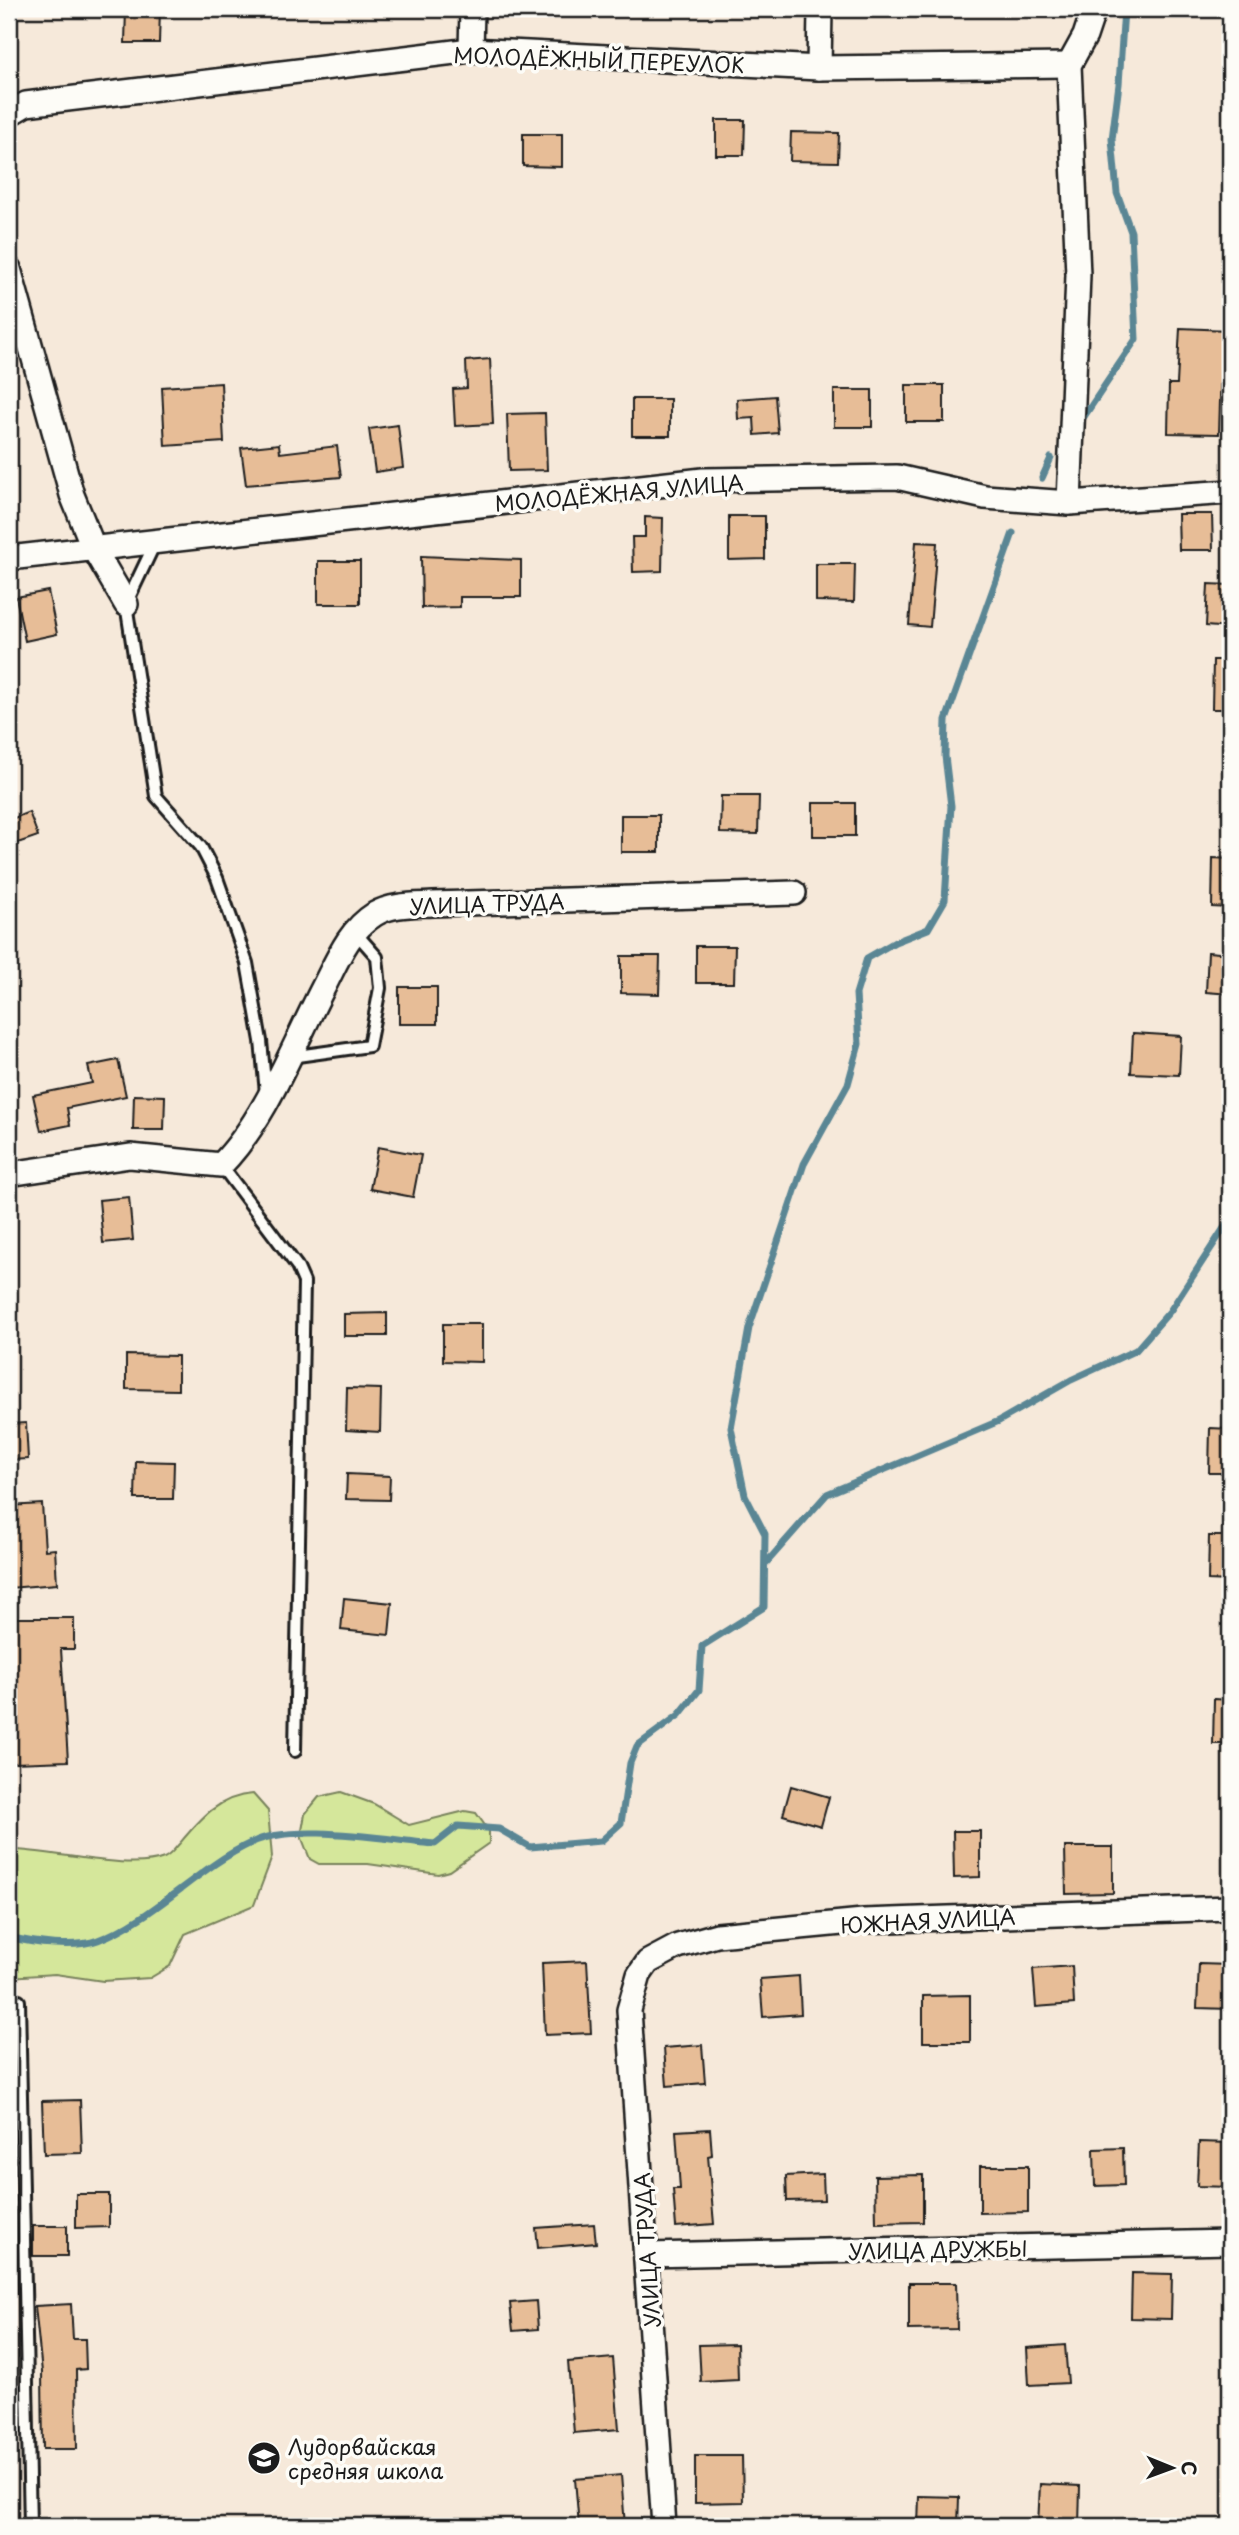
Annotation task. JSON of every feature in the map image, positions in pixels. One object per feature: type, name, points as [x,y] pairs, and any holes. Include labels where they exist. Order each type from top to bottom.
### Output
[{"type":"street","points":[[471,50],[472,9]]},
{"type":"street","points":[[819,68],[820,9]]},
{"type":"street","points":[[1069,503],[1078,275],[1069,65],[1085,36],[1094,9]]},
{"type":"street","name":"МОЛОДЁЖНЫЙ ПЕРЕУЛОК","points":[[9,114],[26,104],[471,50],[819,68],[1069,65]]},
{"type":"street","points":[[9,269],[72,495],[94,549],[126,604]]},
{"type":"street","name":"МОЛОДЁЖНАЯ УЛИЦА","points":[[9,558],[703,480],[897,477],[985,497],[1069,503],[1230,492]]},
{"type":"street","name":"УЛИЦА ТРУДА","points":[[228,1158],[266,1099],[349,938],[379,912],[400,906],[794,893]]},
{"type":"street","points":[[9,1174],[130,1156],[228,1158]]},
{"type":"street","name":"ЮЖНАЯ УЛИЦА","points":[[639,1975],[648,1962],[678,1946],[717,1935],[863,1921],[1230,1909]]},
{"type":"street","name":"УЛИЦА ТРУДА","points":[[639,1975],[629,2010],[664,2526]]},
{"type":"street","name":"УЛИЦА ДРУЖБЫ","points":[[647,2255],[1230,2242]]},
{"type":"lane","points":[[157,540],[126,604],[156,796],[201,847],[217,878],[247,963],[261,1041],[266,1099]]},
{"type":"lane","points":[[287,1058],[369,1046],[380,988],[376,957],[355,932]]},
{"type":"lane","points":[[228,1158],[297,1266],[304,1282],[295,1751]]},
{"type":"lane","points":[[19,2001],[30,2526]]},
{"type":"green space","points":[[341,1792],[374,1804],[409,1825],[465,1811],[476,1813],[489,1831],[489,1843],[449,1871],[438,1874],[368,1864],[319,1864],[310,1859],[301,1836],[305,1814],[319,1797]]},
{"type":"green space","points":[[253,1794],[268,1811],[272,1857],[254,1905],[185,1934],[170,1966],[150,1978],[103,1981],[55,1974],[9,1977],[9,1850],[131,1863],[149,1862],[169,1855],[203,1817],[220,1804]]},
{"type":"building","points":[[126,9],[160,9],[159,43],[125,43]]},
{"type":"building","points":[[716,120],[745,120],[744,155],[716,155]]},
{"type":"building","points":[[791,132],[839,133],[838,162],[790,161]]},
{"type":"building","points":[[523,134],[562,134],[562,167],[523,166]]},
{"type":"building","points":[[1180,328],[1228,330],[1226,367],[1221,366],[1219,434],[1168,433],[1169,384],[1177,384]]},
{"type":"building","points":[[490,359],[493,424],[455,426],[453,389],[467,388],[466,361]]},
{"type":"building","points":[[221,383],[224,442],[165,446],[162,387]]},
{"type":"building","points":[[906,385],[944,385],[944,422],[906,422]]},
{"type":"building","points":[[834,390],[872,390],[872,427],[834,427]]},
{"type":"building","points":[[775,396],[778,433],[755,435],[754,418],[738,419],[737,399]]},
{"type":"building","points":[[632,399],[670,399],[670,436],[632,436]]},
{"type":"building","points":[[545,413],[547,470],[509,471],[507,414]]},
{"type":"building","points":[[398,425],[403,468],[375,472],[369,429]]},
{"type":"building","points":[[279,444],[280,453],[337,446],[341,477],[246,485],[241,448]]},
{"type":"building","points":[[1178,514],[1212,514],[1213,550],[1179,550]]},
{"type":"building","points":[[729,516],[765,516],[765,559],[729,560]]},
{"type":"building","points":[[645,517],[663,518],[662,571],[633,572],[632,537],[645,537]]},
{"type":"building","points":[[916,542],[937,543],[930,627],[909,625]]},
{"type":"building","points":[[421,556],[521,560],[521,597],[460,597],[460,607],[422,608]]},
{"type":"building","points":[[318,561],[360,561],[360,604],[318,604]]},
{"type":"building","points":[[816,564],[855,564],[854,602],[816,601]]},
{"type":"building","points":[[1208,584],[1230,585],[1230,628],[1206,626]]},
{"type":"building","points":[[48,591],[57,634],[25,641],[16,597]]},
{"type":"building","points":[[1213,660],[1230,660],[1230,709],[1212,709]]},
{"type":"building","points":[[721,796],[759,796],[758,834],[720,833]]},
{"type":"building","points":[[813,803],[855,803],[855,836],[813,836]]},
{"type":"building","points":[[29,812],[38,836],[9,846],[9,820]]},
{"type":"building","points":[[621,815],[659,815],[659,852],[621,852]]},
{"type":"building","points":[[1213,858],[1230,859],[1230,908],[1212,907]]},
{"type":"building","points":[[696,946],[735,946],[734,983],[696,983]]},
{"type":"building","points":[[1208,952],[1230,954],[1230,994],[1206,992]]},
{"type":"building","points":[[621,956],[660,956],[659,994],[621,993]]},
{"type":"building","points":[[399,987],[437,987],[437,1024],[399,1024]]},
{"type":"building","points":[[1133,1033],[1181,1036],[1179,1075],[1131,1073]]},
{"type":"building","points":[[118,1060],[126,1096],[67,1108],[70,1125],[41,1131],[33,1095],[92,1083],[88,1066]]},
{"type":"building","points":[[134,1095],[165,1096],[164,1130],[133,1130]]},
{"type":"building","points":[[378,1147],[421,1155],[413,1197],[370,1189]]},
{"type":"building","points":[[129,1197],[133,1240],[103,1243],[99,1200]]},
{"type":"building","points":[[387,1313],[387,1336],[344,1336],[344,1314]]},
{"type":"building","points":[[443,1324],[482,1324],[482,1362],[443,1361]]},
{"type":"building","points":[[126,1355],[178,1356],[178,1390],[126,1389]]},
{"type":"building","points":[[347,1388],[381,1389],[380,1432],[346,1430]]},
{"type":"building","points":[[26,1423],[28,1459],[9,1460],[9,1424]]},
{"type":"building","points":[[1210,1428],[1230,1429],[1230,1473],[1209,1473]]},
{"type":"building","points":[[136,1461],[174,1462],[173,1499],[135,1499]]},
{"type":"building","points":[[347,1474],[390,1476],[389,1500],[346,1499]]},
{"type":"building","points":[[42,1504],[45,1550],[55,1549],[57,1584],[9,1588],[9,1506]]},
{"type":"building","points":[[1209,1536],[1230,1536],[1230,1581],[1208,1580]]},
{"type":"building","points":[[344,1598],[392,1603],[389,1635],[341,1630]]},
{"type":"building","points":[[9,1618],[74,1618],[74,1649],[61,1649],[68,1761],[14,1763]]},
{"type":"building","points":[[1214,1699],[1230,1700],[1230,1744],[1213,1744]]},
{"type":"building","points":[[791,1786],[829,1797],[821,1826],[783,1815]]},
{"type":"building","points":[[953,1831],[980,1831],[980,1877],[954,1878]]},
{"type":"building","points":[[1065,1847],[1113,1847],[1113,1893],[1066,1894]]},
{"type":"building","points":[[587,1961],[591,2033],[545,2035],[542,1963]]},
{"type":"building","points":[[1199,1964],[1230,1965],[1230,2009],[1197,2008]]},
{"type":"building","points":[[1072,1966],[1074,2004],[1036,2007],[1033,1969]]},
{"type":"building","points":[[799,1976],[801,2014],[763,2017],[760,1979]]},
{"type":"building","points":[[970,1995],[970,2042],[923,2042],[923,1996]]},
{"type":"building","points":[[702,2045],[705,2083],[667,2086],[664,2048]]},
{"type":"building","points":[[80,2100],[82,2153],[44,2154],[42,2101]]},
{"type":"building","points":[[710,2129],[712,2155],[708,2156],[714,2224],[676,2227],[673,2189],[680,2189],[676,2131]]},
{"type":"building","points":[[1199,2142],[1230,2143],[1230,2187],[1197,2186]]},
{"type":"building","points":[[1123,2148],[1124,2185],[1095,2186],[1094,2149]]},
{"type":"building","points":[[980,2166],[1028,2166],[1028,2212],[980,2213]]},
{"type":"building","points":[[823,2174],[824,2200],[787,2201],[786,2176]]},
{"type":"building","points":[[923,2175],[923,2222],[876,2223],[875,2176]]},
{"type":"building","points":[[76,2194],[109,2194],[109,2227],[76,2228]]},
{"type":"building","points":[[594,2224],[596,2243],[538,2248],[536,2228]]},
{"type":"building","points":[[33,2226],[67,2226],[67,2256],[33,2256]]},
{"type":"building","points":[[1132,2273],[1172,2274],[1171,2319],[1131,2318]]},
{"type":"building","points":[[909,2283],[956,2283],[957,2329],[909,2330]]},
{"type":"building","points":[[536,2301],[538,2329],[513,2331],[510,2303]]},
{"type":"building","points":[[71,2304],[73,2339],[85,2339],[86,2369],[76,2370],[77,2449],[43,2449],[42,2372],[35,2306]]},
{"type":"building","points":[[737,2344],[738,2380],[701,2382],[699,2345]]},
{"type":"building","points":[[1065,2345],[1068,2383],[1029,2385],[1027,2348]]},
{"type":"building","points":[[613,2358],[619,2429],[574,2433],[568,2362]]},
{"type":"building","points":[[695,2456],[742,2456],[743,2502],[695,2503]]},
{"type":"building","points":[[621,2475],[625,2526],[579,2526],[575,2479]]},
{"type":"building","points":[[1040,2484],[1080,2486],[1079,2526],[1038,2526]]},
{"type":"building","points":[[919,2496],[959,2497],[958,2526],[918,2526]]},
{"type":"waterway","points":[[1081,421],[1136,339],[1131,232],[1117,193],[1112,139],[1124,9]]},
{"type":"waterway","points":[[1042,478],[1051,458]]},
{"type":"waterway","points":[[9,1937],[66,1945],[98,1940],[138,1920],[231,1853],[269,1837],[290,1834],[340,1834],[435,1844],[458,1826],[499,1829],[530,1847],[601,1841],[621,1823],[630,1763],[637,1746],[679,1715],[699,1690],[702,1646],[764,1607],[765,1534],[745,1495],[731,1428],[749,1328],[804,1164],[848,1084],[859,1044],[856,994],[867,958],[895,942],[928,929],[945,900],[951,806],[945,756],[946,720],[1013,533]]},
{"type":"waterway","points":[[767,1562],[827,1494],[999,1421],[1071,1380],[1136,1350],[1170,1311],[1230,1219]]},
{"type":"place","name":"Лудорвайская средняя школа","points":[[264,2458]]}]
